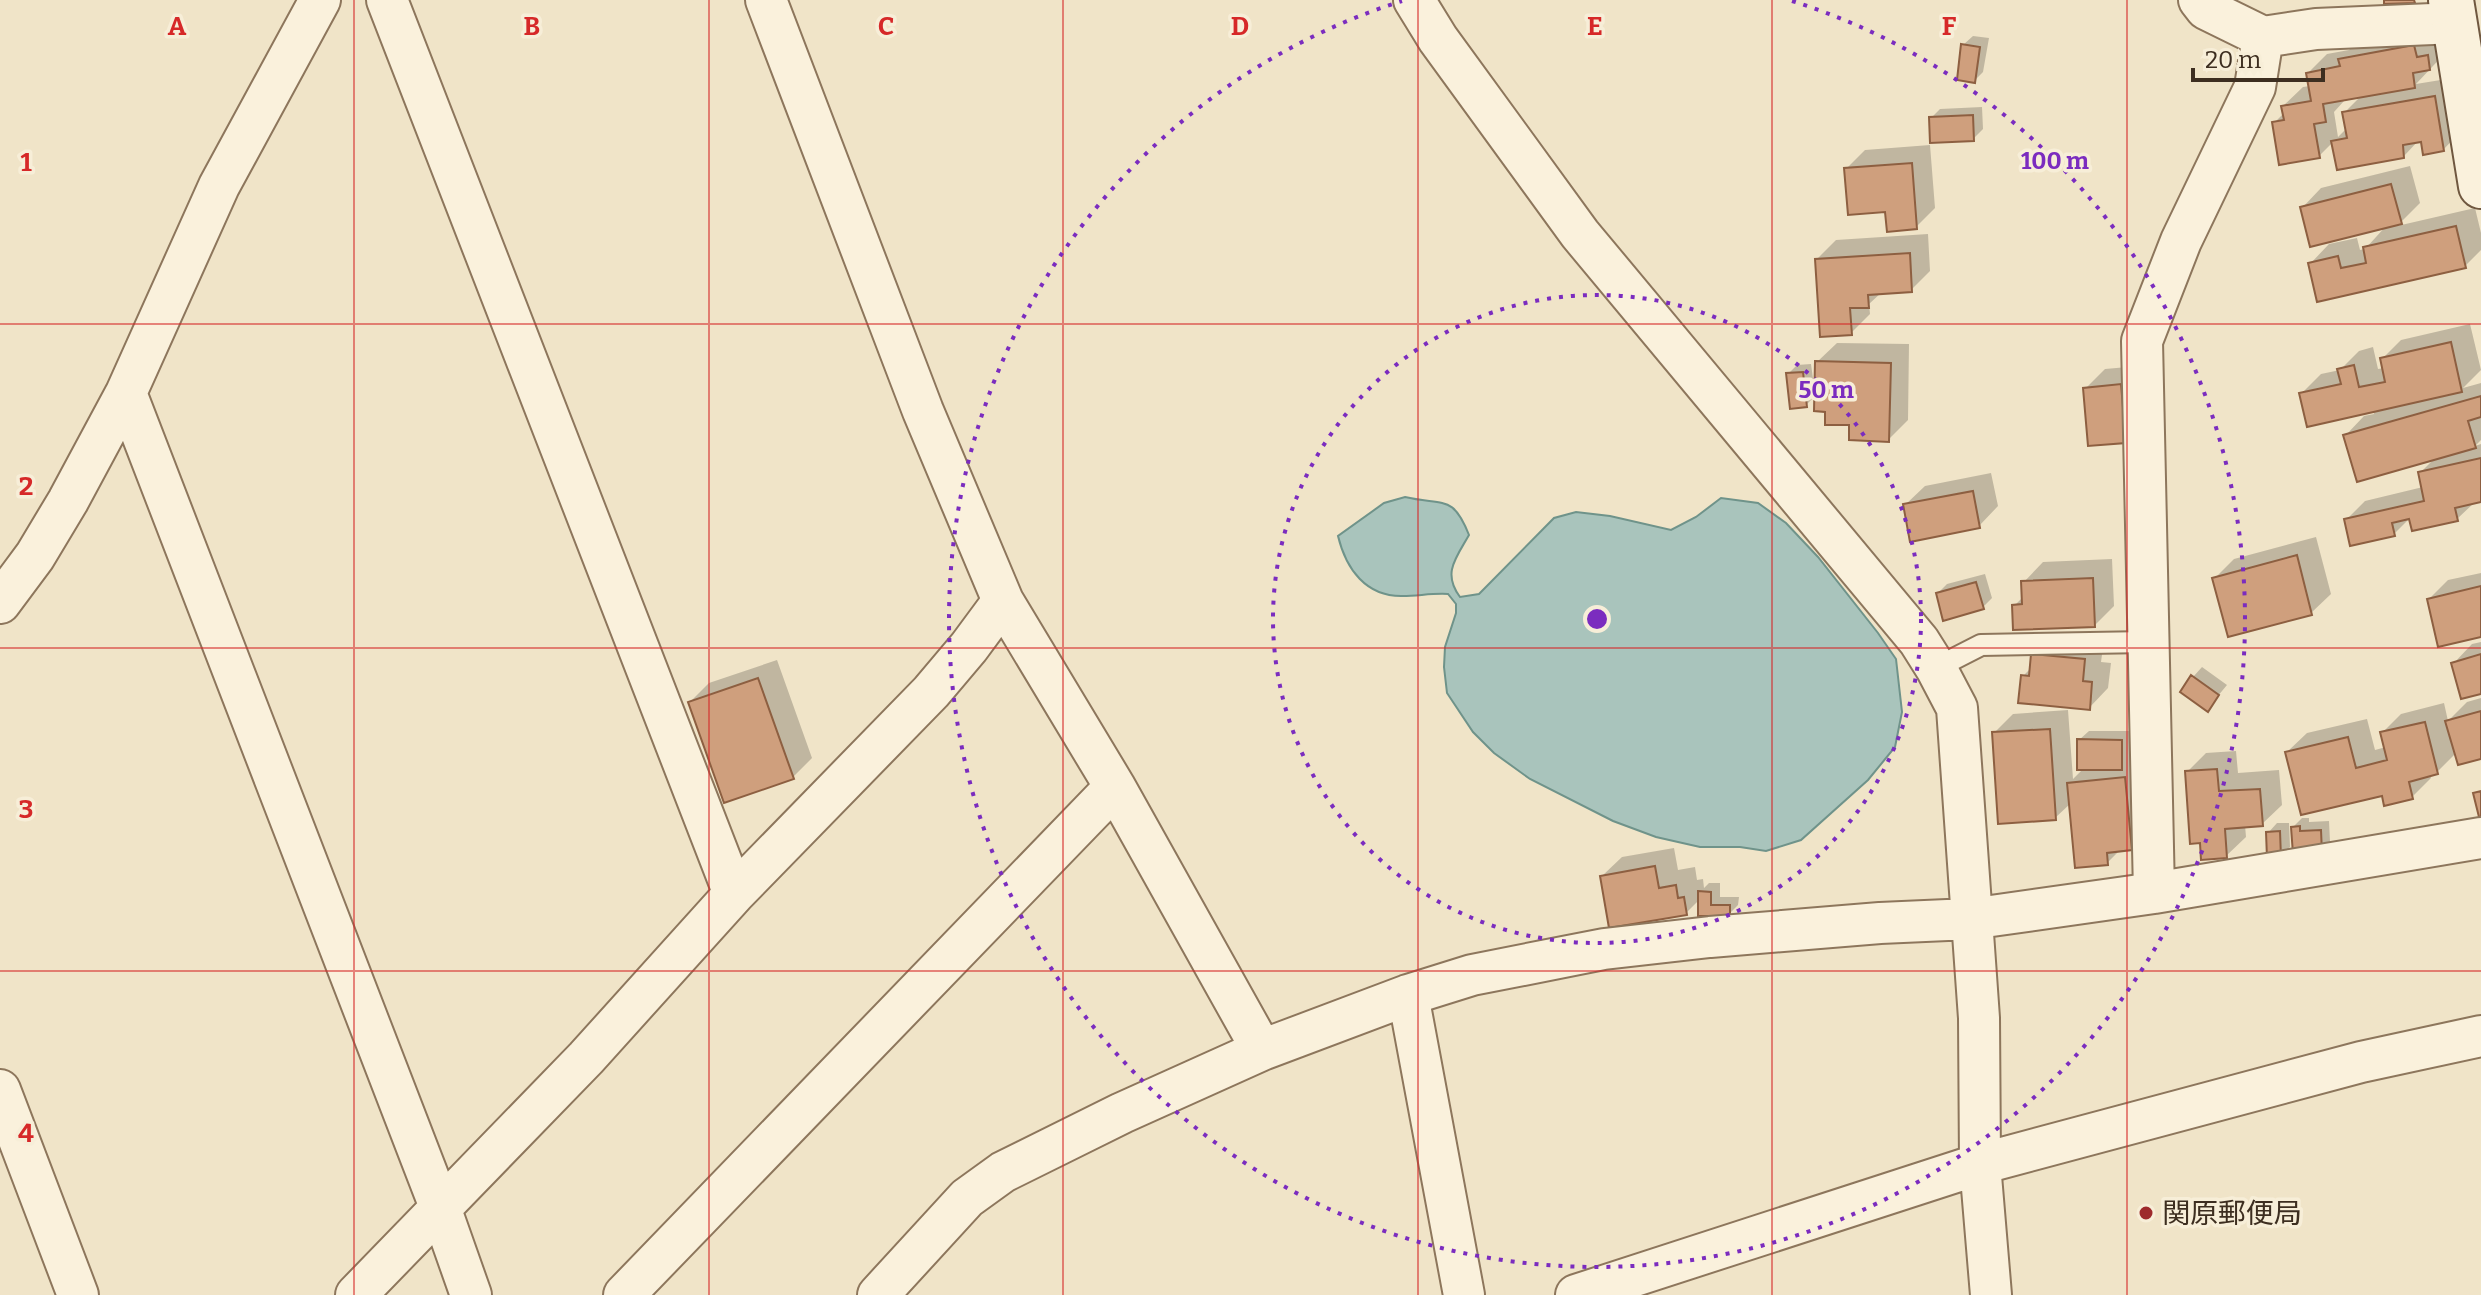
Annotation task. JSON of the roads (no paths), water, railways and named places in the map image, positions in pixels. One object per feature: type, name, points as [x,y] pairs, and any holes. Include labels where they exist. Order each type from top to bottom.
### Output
[{"type":"main road","points":[[2453,12],[2481,186]]},
{"type":"street","points":[[0,603],[35,556],[68,501],[126,393],[219,186],[320,0]]},
{"type":"street","points":[[387,0],[734,894]]},
{"type":"street","points":[[766,0],[923,411],[1003,601],[1115,787],[1262,1050]]},
{"type":"street","points":[[1414,0],[1438,39],[1580,234],[1919,641],[1957,708],[1979,1018],[1980,1164],[1991,1295]]},
{"type":"street","points":[[2199,0],[2206,9],[2263,37],[2453,12]]},
{"type":"street","points":[[2154,893],[2142,341],[2181,241],[2255,87],[2263,37]]},
{"type":"street","points":[[126,393],[440,1207],[471,1295]]},
{"type":"street","points":[[356,1295],[586,1058],[734,894],[931,692],[1003,601]]},
{"type":"street","points":[[624,1295],[1115,787]]},
{"type":"street","points":[[878,1295],[967,1198],[1003,1172],[1122,1113],[1262,1050],[1408,995],[1472,975],[1604,949],[1880,923],[1970,919],[2154,893],[2481,838]]},
{"type":"street","points":[[1408,995],[1464,1295]]},
{"type":"street","points":[[1576,1295],[1980,1164],[2361,1062],[2481,1036]]},
{"type":"street","points":[[0,1090],[78,1295]]},
{"type":"lane","points":[[1936,668],[1981,645],[2147,642]]},
{"type":"water","points":[[1405,497],[1446,504],[1458,513],[1463,522],[1469,535],[1456,558],[1452,573],[1460,597],[1479,594],[1554,518],[1576,512],[1671,530],[1696,517],[1721,498],[1758,503],[1786,523],[1818,557],[1896,659],[1902,712],[1895,747],[1868,780],[1801,840],[1766,851],[1740,847],[1700,847],[1656,837],[1613,821],[1530,779],[1494,753],[1473,732],[1447,693],[1445,647],[1456,613],[1456,604],[1448,594],[1403,596],[1378,592],[1360,579],[1346,559],[1338,536],[1384,503]]},
{"type":"place","name":"関原郵便局","points":[[2146,1213]]}]
